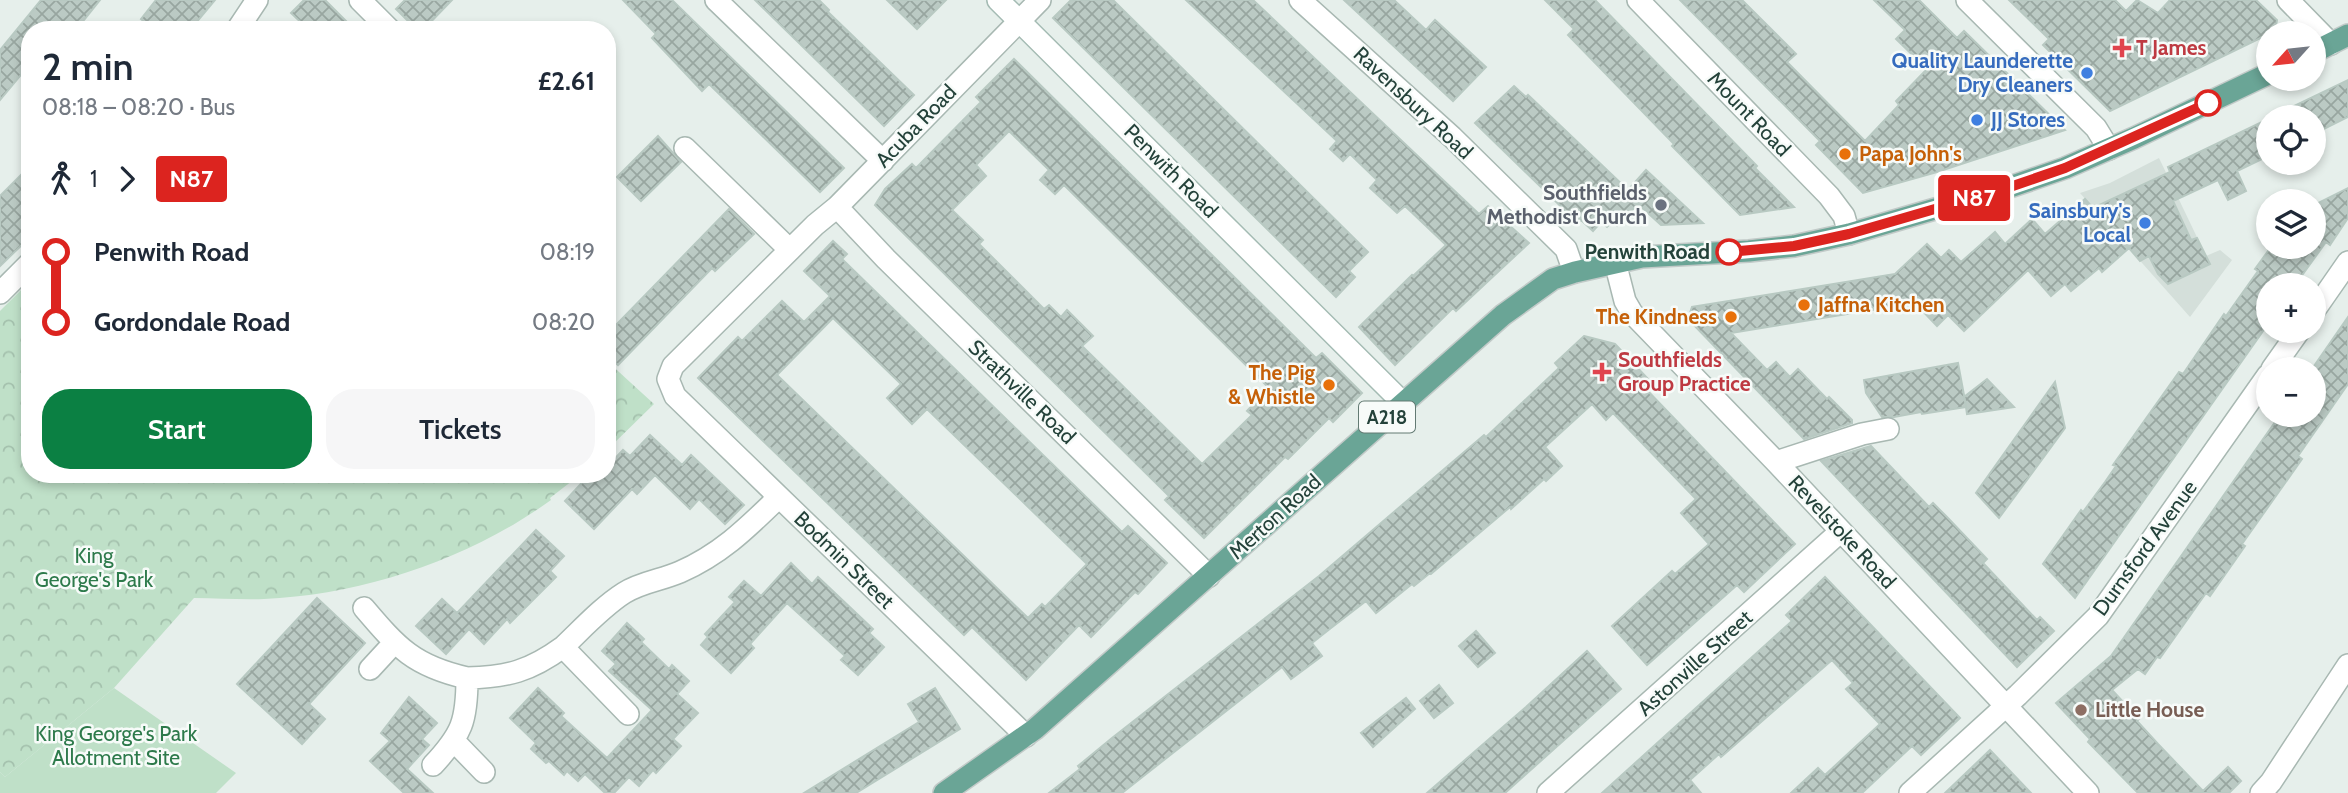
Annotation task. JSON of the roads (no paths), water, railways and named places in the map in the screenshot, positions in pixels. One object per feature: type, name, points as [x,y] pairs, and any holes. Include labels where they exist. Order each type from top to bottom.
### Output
[{"type":"main road","name":"A218","points":[[1615,262],[1642,257],[1794,246],[1849,234],[2007,188],[2065,168],[2256,80]]},
{"type":"main road","name":"Merton Road","points":[[944,793],[1026,736],[1518,303],[1553,279],[1615,262]]},
{"type":"street","points":[[243,21],[257,0]]},
{"type":"street","points":[[360,0],[381,21]]},
{"type":"street","points":[[716,0],[883,161]]},
{"type":"street","name":"Penwith Road","points":[[998,0],[1403,403]]},
{"type":"street","name":"Acuba Road","points":[[668,379],[673,366],[837,207],[1040,0]]},
{"type":"street","name":"Ravensbury Road","points":[[1300,0],[1452,137],[1563,245],[1574,272]]},
{"type":"street","name":"Mount Road","points":[[1638,0],[1829,196],[1843,216],[1849,234]]},
{"type":"street","points":[[1967,0],[2096,128],[2109,149]]},
{"type":"street","points":[[2288,0],[2331,44]]},
{"type":"street","points":[[685,148],[790,250]]},
{"type":"street","name":"Strathville Road","points":[[837,207],[886,259],[1209,576]]},
{"type":"street","name":"Revelstoke Road","points":[[1615,262],[1625,301],[1632,313],[2088,793]]},
{"type":"street","points":[[2326,294],[2348,262]]},
{"type":"street","points":[[0,293],[21,272]]},
{"type":"street","name":"Bodmin Street","points":[[668,379],[675,396],[1026,736]]},
{"type":"street","name":"Durnsford Avenue","points":[[1910,793],[2006,706],[2098,616],[2256,392]]},
{"type":"street","points":[[1776,462],[1861,434],[1888,429]]},
{"type":"street","points":[[364,608],[394,643],[420,663],[443,673],[467,678],[497,678],[544,661],[564,647],[624,593],[677,574],[708,559],[734,540],[778,498]]},
{"type":"street","name":"Astonville Street","points":[[1548,793],[1841,531]]},
{"type":"street","points":[[370,669],[394,643]]},
{"type":"street","points":[[564,647],[628,714]]},
{"type":"street","points":[[2261,793],[2348,665]]},
{"type":"street","points":[[433,765],[455,742],[464,718],[467,678]]},
{"type":"street","points":[[455,742],[484,772]]},
{"type":"place","name":"T James","points":[[2122,48]]},
{"type":"place","name":"Quality Launderette Dry Cleaners","points":[[2087,73]]},
{"type":"place","name":"JJ Stores","points":[[1977,120]]},
{"type":"place","name":"Papa John's","points":[[1845,154]]},
{"type":"place","name":"Southfields Methodist Church","points":[[1661,205]]},
{"type":"place","name":"Sainsbury's Local","points":[[2145,223]]},
{"type":"place","name":"Penwith Road","points":[[1729,252]]},
{"type":"place","name":"Jaffna Kitchen","points":[[1804,305]]},
{"type":"place","name":"The Kindness","points":[[1731,317]]},
{"type":"place","name":"Southfields Group Practice","points":[[1602,372]]},
{"type":"place","name":"The Pig & Whistle","points":[[1329,385]]},
{"type":"place","name":"Little House","points":[[2081,710]]},
{"type":"park label","name":"King George's Park","points":[[94,568]]},
{"type":"park label","name":"King George's Park Allotment Site","points":[[116,746]]}]
